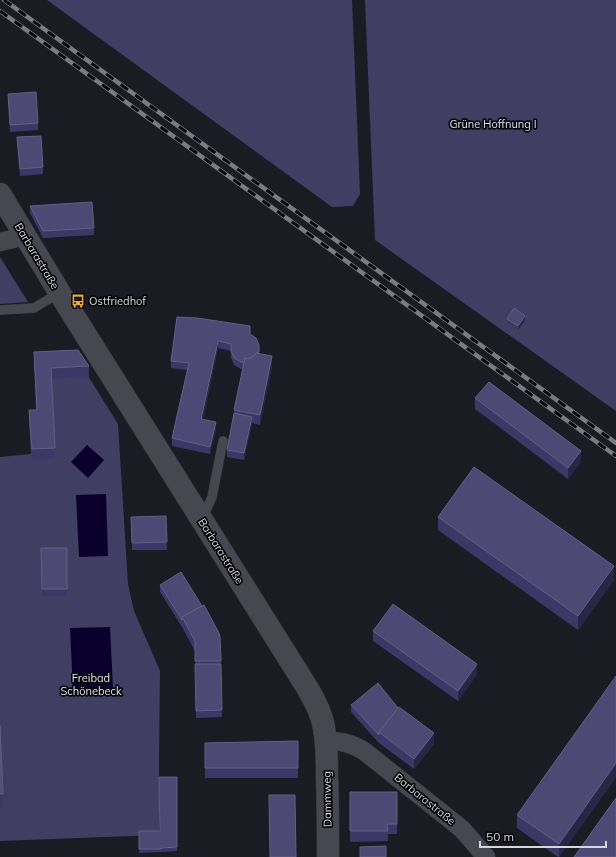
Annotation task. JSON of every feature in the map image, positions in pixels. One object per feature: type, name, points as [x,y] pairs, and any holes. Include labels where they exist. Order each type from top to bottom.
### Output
[{"type":"street","name":"Barbarastraße","points":[[0,194],[59,293],[308,689],[320,714],[326,741],[339,741],[355,745],[364,751],[462,829],[486,857]]},
{"type":"street","points":[[0,242],[13,239],[23,234]]},
{"type":"street","name":"Dammweg","points":[[326,741],[328,857]]},
{"type":"lane","points":[[0,310],[34,308],[59,293]]},
{"type":"lane","points":[[201,520],[212,497],[223,441]]},
{"type":"green space","points":[[47,0],[352,0],[360,194],[353,206],[332,207]]},
{"type":"green space","name":"Grüne Hoffnung I","points":[[365,0],[616,0],[616,411],[375,240]]},
{"type":"green space","points":[[0,257],[28,302],[0,304]]},
{"type":"green space","name":"Freibad Schönebeck","points":[[78,360],[118,424],[128,584],[134,611],[160,671],[159,835],[0,841],[0,457],[31,454],[29,421],[37,420],[34,363]]},
{"type":"shaded area","points":[[87,445],[104,460],[88,478],[71,462]]},
{"type":"shaded area","points":[[106,494],[108,556],[79,557],[76,495]]},
{"type":"shaded area","points":[[110,627],[113,688],[73,690],[70,628]]},
{"type":"building","points":[[36,92],[38,123],[10,125],[8,94]]},
{"type":"building","points":[[41,136],[43,167],[20,169],[17,137]]},
{"type":"building","points":[[92,202],[94,228],[43,231],[30,206]]},
{"type":"building","points":[[514,308],[525,316],[518,326],[507,319]]},
{"type":"building","points":[[177,317],[197,318],[250,326],[250,334],[256,338],[259,345],[258,353],[248,359],[245,358],[244,362],[241,362],[234,358],[231,351],[231,344],[218,341],[201,419],[216,422],[210,447],[172,438],[189,363],[171,361]]},
{"type":"building","points":[[78,350],[89,366],[51,368],[55,448],[32,449],[29,410],[37,410],[34,352]]},
{"type":"building","points":[[256,353],[272,356],[260,415],[234,410],[245,358],[248,359]]},
{"type":"building","points":[[489,382],[581,451],[568,468],[475,398]]},
{"type":"building","points":[[234,413],[252,417],[244,453],[227,450]]},
{"type":"building","points":[[474,467],[614,566],[578,616],[438,517]]},
{"type":"building","points":[[166,516],[167,542],[132,543],[131,517]]},
{"type":"building","points":[[41,548],[67,548],[67,589],[42,589]]},
{"type":"building","points":[[181,572],[202,606],[182,617],[182,620],[160,585]]},
{"type":"building","points":[[393,604],[477,664],[458,691],[373,631]]},
{"type":"building","points":[[204,605],[219,633],[221,661],[195,661],[195,641],[182,617]]},
{"type":"building","points":[[195,664],[221,664],[222,710],[196,711]]},
{"type":"building","points":[[616,676],[616,763],[559,844],[517,815]]},
{"type":"building","points":[[378,683],[398,708],[379,732],[379,735],[351,705]]},
{"type":"building","points":[[399,707],[434,733],[414,759],[379,732]]},
{"type":"building","points":[[0,725],[3,794],[0,794]]},
{"type":"building","points":[[298,741],[298,768],[205,768],[205,743]]},
{"type":"building","points":[[159,777],[177,777],[177,847],[139,849],[139,831],[160,831]]},
{"type":"building","points":[[350,792],[397,792],[397,824],[387,824],[388,831],[350,831]]},
{"type":"building","points":[[269,795],[295,795],[296,857],[270,857]]},
{"type":"building","points":[[616,798],[616,857],[574,857]]},
{"type":"building","points":[[386,846],[386,857],[360,857],[360,847]]},
{"type":"railway","points":[[4,0],[616,443]]},
{"type":"railway","points":[[0,11],[616,456]]},
{"type":"place","name":"Ostfriedhof","points":[[78,301]]}]
